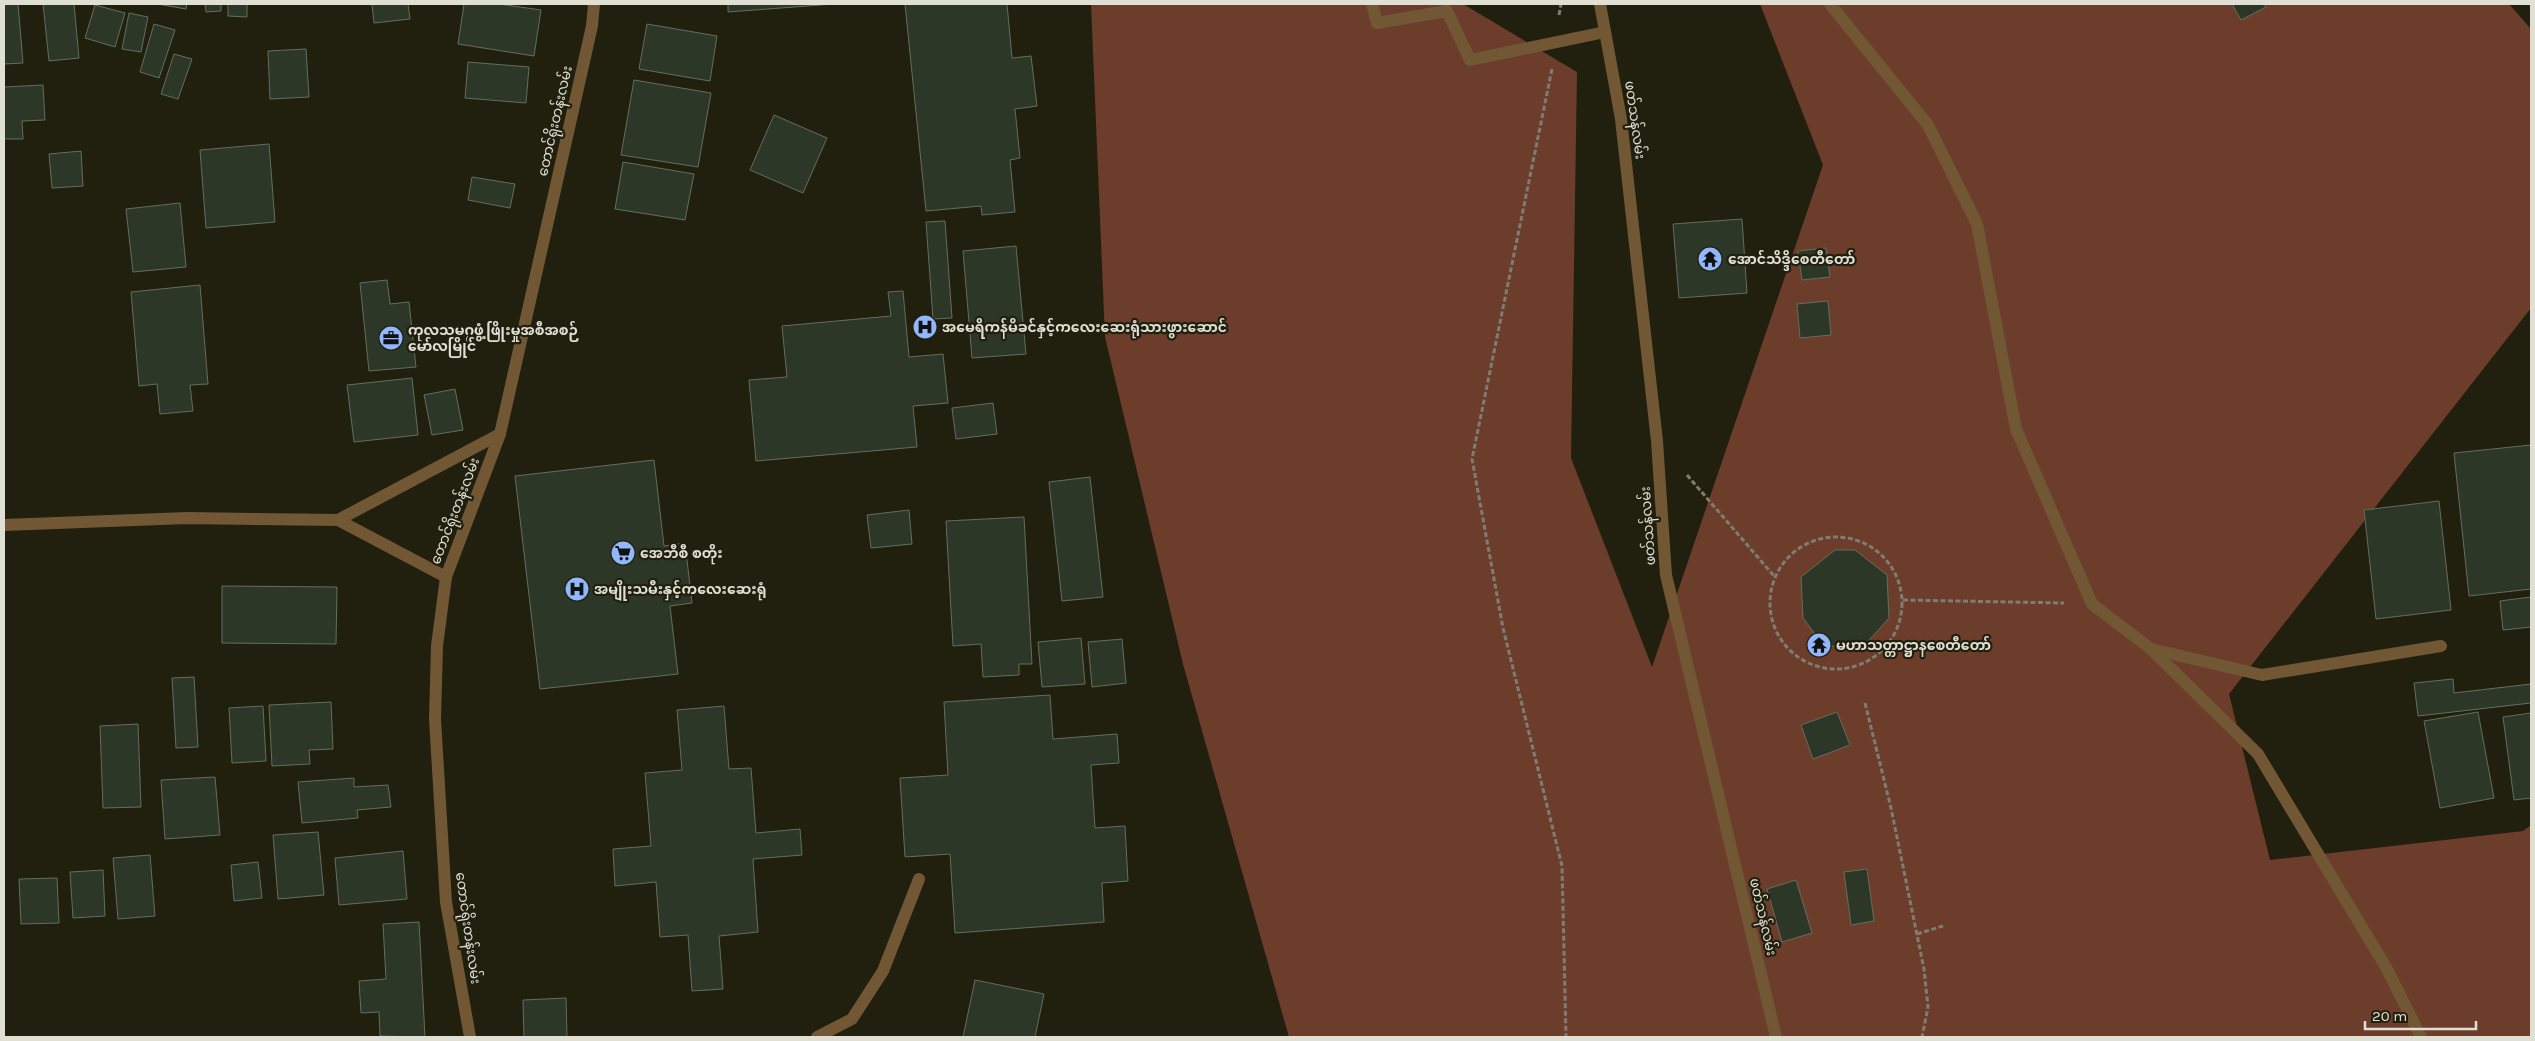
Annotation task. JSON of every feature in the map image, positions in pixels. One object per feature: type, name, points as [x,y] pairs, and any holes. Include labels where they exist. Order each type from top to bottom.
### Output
[{"type":"street","name":"တောင်ရိုးတန်းလမ်း","points":[[470,1037],[446,902],[435,718],[437,646],[446,577],[500,434],[592,26],[594,4]]},
{"type":"street","points":[[1372,4],[1377,23],[1447,10],[1470,60],[1605,32]]},
{"type":"street","name":"ဖတ်သန်လမ်း","points":[[1600,4],[1621,119],[1657,441],[1666,575],[1776,1037]]},
{"type":"street","points":[[1830,4],[1928,125],[1977,224],[2016,429],[2092,604],[2151,649],[2258,754],[2387,968],[2421,1037]]},
{"type":"street","points":[[338,520],[500,434]]},
{"type":"street","points":[[4,525],[187,518],[338,520],[446,577]]},
{"type":"street","points":[[2151,649],[2262,675],[2441,646]]},
{"type":"street","points":[[817,1037],[852,1019],[883,971],[919,879]]},
{"type":"path","points":[[1561,4],[1556,42],[1472,459],[1504,628],[1562,866],[1566,1037]]},
{"type":"path","points":[[1657,441],[1774,576]]},
{"type":"path","points":[[1848,537],[1876,549],[1895,572],[1903,600],[1898,630],[1880,654],[1853,668],[1823,669],[1795,657],[1776,634],[1768,605],[1774,576],[1792,552],[1818,539],[1848,537]]},
{"type":"path","points":[[1903,600],[2092,604]]},
{"type":"path","points":[[1865,704],[1891,808],[1924,969],[1928,1007],[1922,1037]]},
{"type":"path","points":[[1917,934],[1943,926]]},
{"type":"shaded area","points":[[1091,4],[1463,4],[1577,72],[1571,458],[1652,667],[1823,165],[1760,4],[2509,4],[2531,29],[2531,308],[2229,694],[2270,860],[2523,831],[2531,825],[2531,1037],[1289,1037],[1183,664],[1105,337]]},
{"type":"building","points":[[4,4],[18,4],[23,63],[4,64]]},
{"type":"building","points":[[43,4],[74,4],[79,58],[49,61]]},
{"type":"building","points":[[157,4],[187,4],[186,9]]},
{"type":"building","points":[[205,4],[221,4],[221,11],[206,12]]},
{"type":"building","points":[[228,4],[247,4],[247,17],[228,16]]},
{"type":"building","points":[[372,4],[408,4],[410,19],[374,23]]},
{"type":"building","points":[[464,4],[499,4],[541,10],[534,56],[458,44]]},
{"type":"building","points":[[728,4],[834,4],[728,12]]},
{"type":"building","points":[[905,4],[1007,4],[1012,58],[1031,56],[1037,106],[1015,109],[1020,158],[1010,160],[1015,212],[982,215],[981,206],[926,211]]},
{"type":"building","points":[[2232,4],[2264,4],[2266,7],[2241,20]]},
{"type":"building","points":[[95,5],[125,13],[115,47],[85,38]]},
{"type":"building","points":[[129,13],[148,17],[141,52],[122,49]]},
{"type":"building","points":[[154,24],[175,30],[159,78],[140,72]]},
{"type":"building","points":[[647,24],[717,36],[710,81],[639,69]]},
{"type":"building","points":[[306,49],[309,97],[270,99],[268,51]]},
{"type":"building","points":[[174,54],[192,59],[178,99],[161,94]]},
{"type":"building","points":[[468,62],[529,67],[526,103],[465,98]]},
{"type":"building","points":[[634,80],[711,93],[698,167],[621,155]]},
{"type":"building","points":[[43,85],[45,120],[22,121],[23,139],[4,139],[4,87]]},
{"type":"building","points":[[774,115],[827,138],[803,193],[750,170]]},
{"type":"building","points":[[269,144],[275,222],[206,228],[200,150]]},
{"type":"building","points":[[81,151],[83,186],[52,188],[49,154]]},
{"type":"building","points":[[623,162],[694,174],[685,220],[615,209]]},
{"type":"building","points":[[472,177],[515,184],[510,208],[468,200]]},
{"type":"building","points":[[180,203],[186,267],[133,272],[126,209]]},
{"type":"building","name":"အောင်သိဒ္ဒိစေတီတော်","points":[[1742,219],[1747,293],[1679,298],[1673,224]]},
{"type":"building","points":[[945,221],[952,318],[933,319],[926,222]]},
{"type":"building","points":[[1016,246],[1026,354],[972,358],[963,251]]},
{"type":"building","points":[[1826,248],[1830,277],[1802,280],[1798,251]]},
{"type":"building","points":[[387,280],[390,304],[409,302],[416,367],[369,371],[360,283]]},
{"type":"building","points":[[200,285],[208,384],[190,385],[193,411],[160,414],[157,384],[139,386],[131,292]]},
{"type":"building","points":[[903,291],[909,357],[943,354],[948,403],[913,406],[917,447],[756,461],[749,380],[787,377],[782,326],[891,316],[888,292]]},
{"type":"building","points":[[1828,301],[1831,335],[1800,338],[1797,304]]},
{"type":"building","points":[[412,378],[418,435],[354,442],[347,385]]},
{"type":"building","points":[[455,389],[463,430],[432,435],[424,395]]},
{"type":"building","points":[[993,403],[997,434],[956,439],[952,408]]},
{"type":"building","points":[[2531,445],[2531,589],[2469,596],[2454,453]]},
{"type":"building","points":[[654,460],[664,546],[685,543],[692,603],[670,606],[678,674],[540,689],[515,476]]},
{"type":"building","points":[[1090,477],[1103,597],[1062,601],[1049,482]]},
{"type":"building","points":[[2439,501],[2451,610],[2376,619],[2364,510]]},
{"type":"building","points":[[909,510],[912,544],[871,548],[867,515]]},
{"type":"building","points":[[1024,517],[1032,664],[1019,664],[1019,675],[983,677],[981,644],[953,646],[946,521]]},
{"type":"building","points":[[1835,550],[1855,550],[1887,575],[1889,618],[1863,647],[1824,646],[1803,618],[1801,577]]},
{"type":"building","points":[[222,586],[337,587],[336,644],[222,643]]},
{"type":"building","points":[[2531,597],[2531,627],[2503,630],[2500,601]]},
{"type":"building","points":[[1081,638],[1085,684],[1042,687],[1038,642]]},
{"type":"building","points":[[1122,639],[1126,683],[1092,687],[1088,642]]},
{"type":"building","points":[[194,677],[198,747],[176,748],[172,678]]},
{"type":"building","points":[[2453,679],[2454,693],[2531,684],[2531,703],[2418,716],[2414,683]]},
{"type":"building","points":[[1050,695],[1053,739],[1117,734],[1119,763],[1091,765],[1095,828],[1125,826],[1128,881],[1102,883],[1104,922],[955,933],[950,854],[905,857],[900,778],[948,775],[944,702]]},
{"type":"building","points":[[331,702],[333,749],[309,750],[310,764],[272,766],[269,705]]},
{"type":"building","points":[[263,706],[266,761],[232,763],[229,708]]},
{"type":"building","points":[[724,706],[729,769],[751,768],[756,833],[800,829],[802,855],[753,859],[758,932],[719,936],[723,989],[692,991],[688,935],[660,937],[656,882],[615,886],[613,849],[651,846],[645,773],[682,770],[677,710]]},
{"type":"building","points":[[1837,712],[1850,745],[1813,759],[1801,725]]},
{"type":"building","points":[[2478,712],[2494,798],[2440,808],[2424,721]]},
{"type":"building","points":[[2531,713],[2531,798],[2514,800],[2503,717]]},
{"type":"building","points":[[138,724],[141,807],[103,808],[100,726]]},
{"type":"building","points":[[215,777],[220,835],[165,839],[161,780]]},
{"type":"building","points":[[354,778],[354,787],[388,785],[391,807],[357,810],[358,818],[302,823],[298,782]]},
{"type":"building","points":[[318,832],[324,895],[278,899],[273,835]]},
{"type":"building","points":[[403,851],[407,899],[339,905],[335,858]]},
{"type":"building","points":[[150,855],[155,916],[118,919],[113,858]]},
{"type":"building","points":[[258,862],[262,898],[234,901],[231,865]]},
{"type":"building","points":[[1867,869],[1874,921],[1851,925],[1844,872]]},
{"type":"building","points":[[103,870],[105,916],[73,918],[70,872]]},
{"type":"building","points":[[57,878],[59,923],[21,924],[19,879]]},
{"type":"building","points":[[1796,880],[1812,933],[1782,942],[1767,889]]},
{"type":"building","points":[[419,922],[425,1037],[380,1036],[379,1012],[361,1013],[359,981],[386,979],[383,924]]},
{"type":"building","points":[[975,980],[1044,994],[1035,1037],[963,1037]]},
{"type":"building","points":[[566,998],[567,1037],[524,1037],[523,1000]]},
{"type":"place","name":"အောင်သိဒ္ဒိစေတီတော်","points":[[1710,259]]},
{"type":"place","name":"အမေရိကန်မိခင်နှင့်ကလေးဆေးရုံသားဖွားဆောင်","points":[[925,327]]},
{"type":"place","name":"ကုလသမဂ္ဂဖွံ့ဖြိုးမှုအစီအစဉ် မော်လမြိုင်","points":[[391,338]]},
{"type":"place","name":"အေဘီစီ စတိုး","points":[[623,553]]},
{"type":"place","name":"အမျိုးသမီးနှင့်ကလေးဆေးရုံ","points":[[577,589]]},
{"type":"place","name":"မဟာသတ္တာဋ္ဌာနစေတီတော်","points":[[1819,645]]}]
